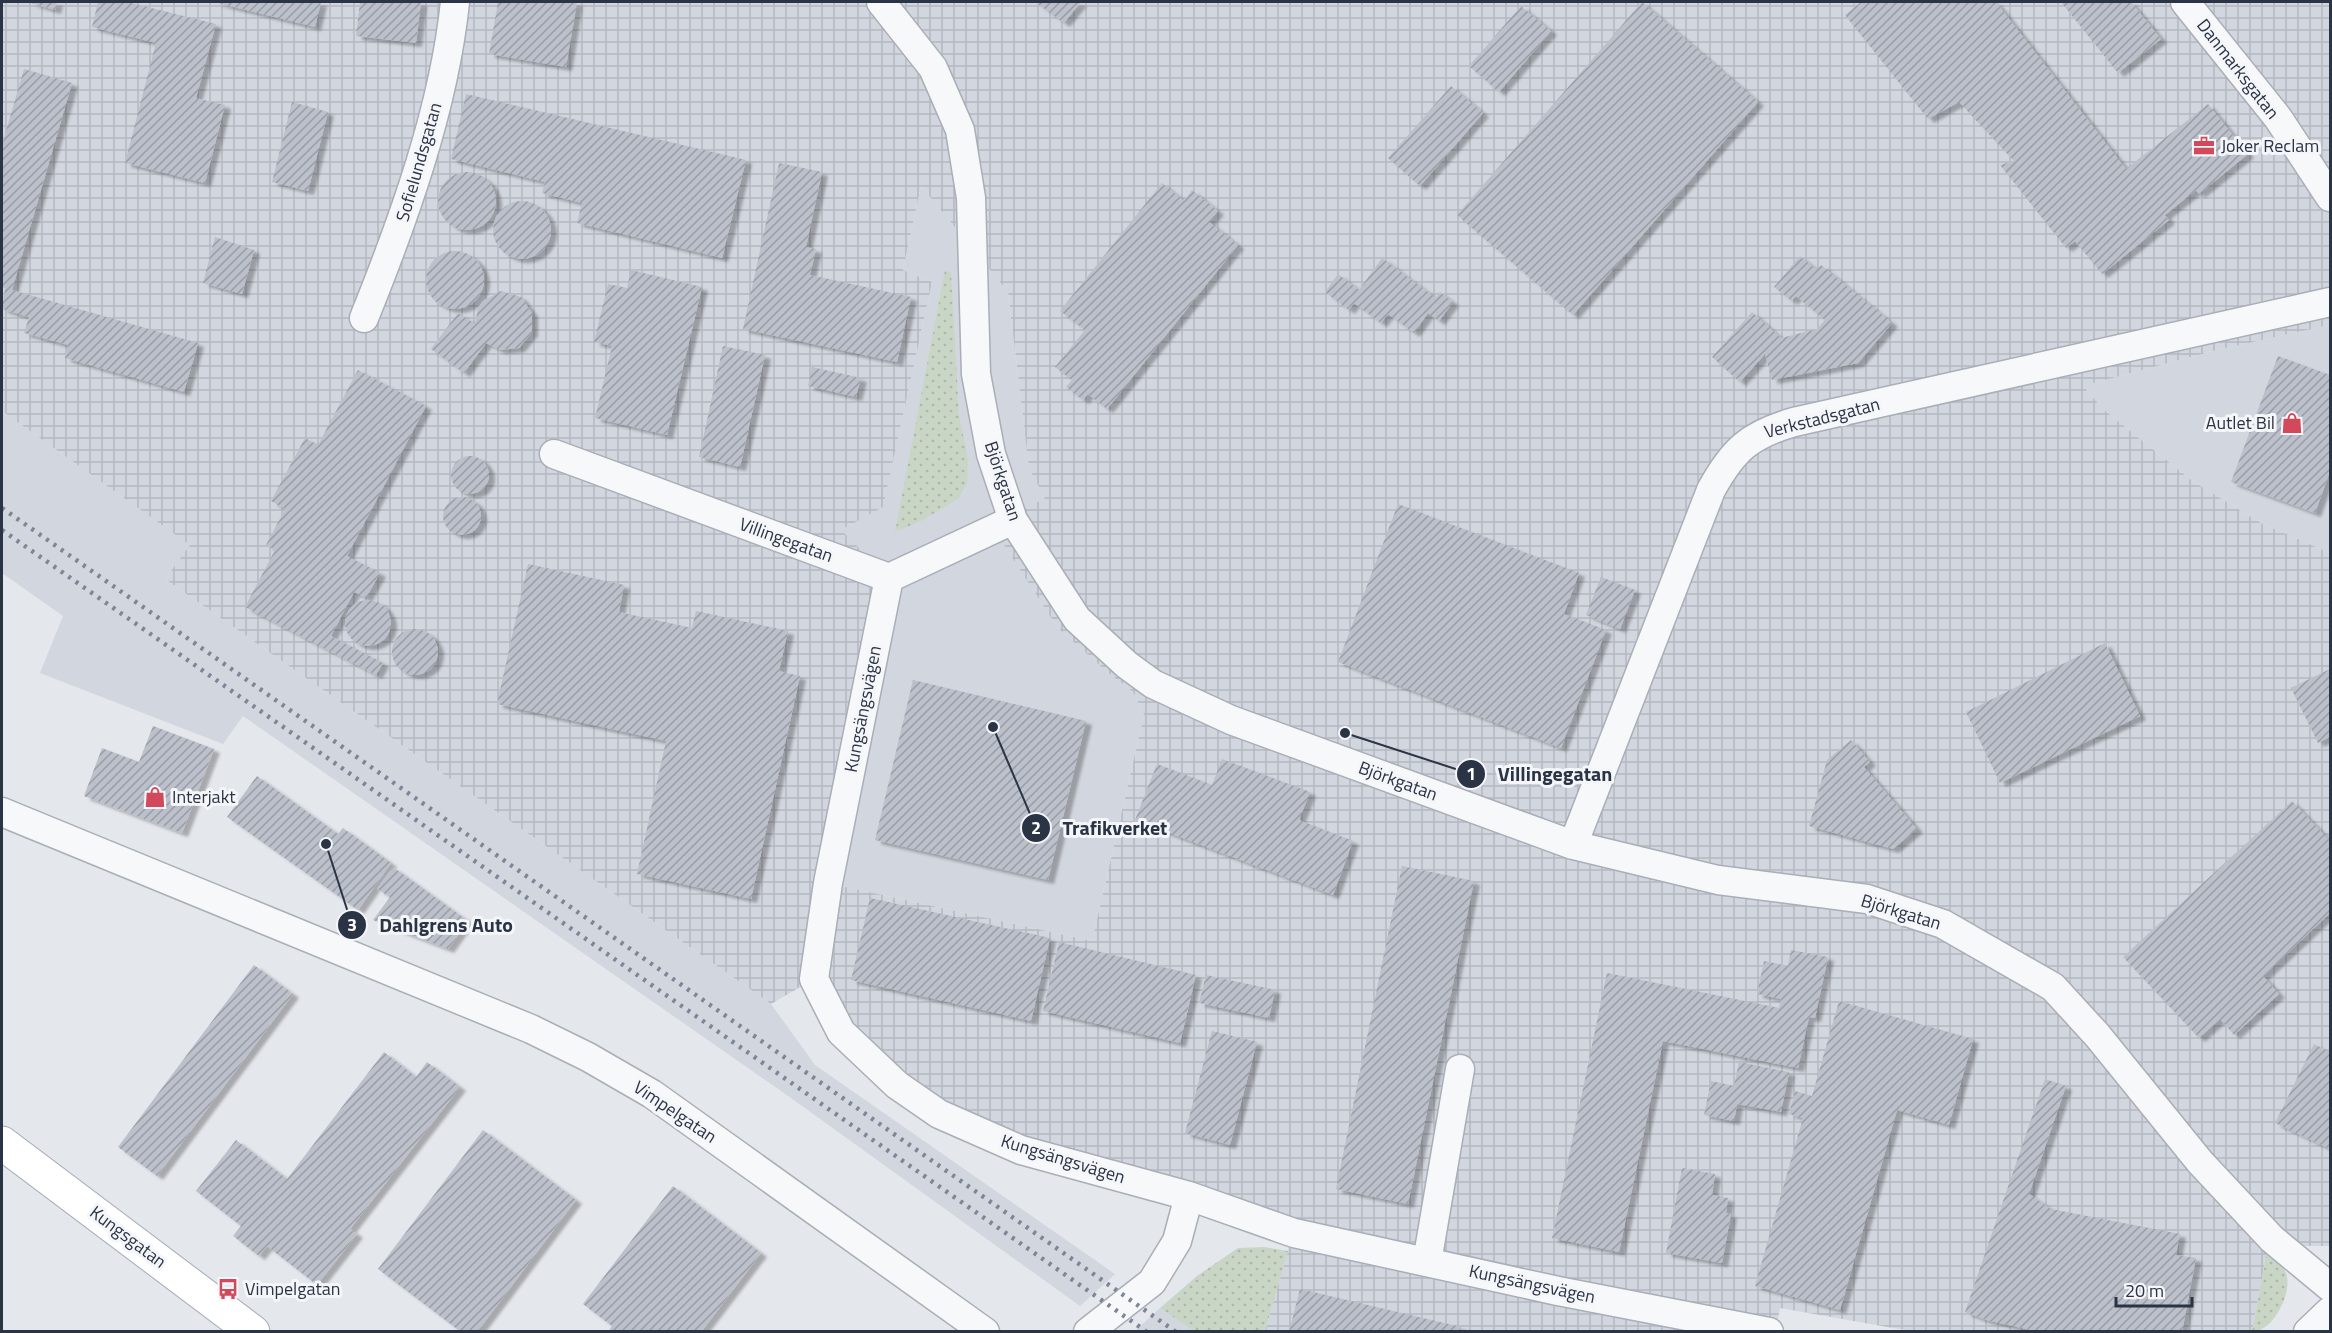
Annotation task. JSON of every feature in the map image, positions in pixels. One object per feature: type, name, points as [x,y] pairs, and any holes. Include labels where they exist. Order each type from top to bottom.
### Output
[{"type":"main road","name":"Kungsgatan","points":[[2,1143],[253,1332]]},
{"type":"street","name":"Sofielundsgatan","points":[[364,318],[398,235],[449,54],[455,2]]},
{"type":"street","name":"Björkgatan","points":[[881,2],[933,68],[960,130],[971,198],[976,374],[992,454],[1013,520],[1077,619],[1127,665],[1153,684],[1231,720],[1573,845],[1718,880],[1867,899],[1943,924],[2053,987],[2097,1035],[2200,1162],[2272,1239],[2331,1287]]},
{"type":"street","name":"Danmarksgatan","points":[[2185,2],[2278,118],[2331,197]]},
{"type":"street","name":"Verkstadsgatan","points":[[1573,845],[1711,490],[1728,461],[1755,436],[1794,422],[2331,302]]},
{"type":"street","name":"Villingegatan","points":[[554,453],[889,578]]},
{"type":"street","points":[[889,578],[1013,520]]},
{"type":"street","name":"Kungsängsvägen","points":[[889,578],[828,883],[814,979],[841,1032],[897,1086],[939,1114],[1022,1150],[1189,1196],[1293,1233],[1558,1291],[1769,1332]]},
{"type":"street","name":"Vimpelgatan","points":[[2,812],[531,1029],[588,1057],[652,1094],[985,1332]]},
{"type":"street","points":[[1426,1262],[1460,1069]]},
{"type":"street","points":[[1088,1332],[1152,1282],[1177,1240],[1189,1196]]},
{"type":"street","points":[[2308,1332],[2331,1311]]},
{"type":"shaded area","points":[[2,2],[2330,2],[2330,325],[2213,351],[2083,386],[2103,409],[2191,480],[2261,523],[2330,553],[2330,1246],[2268,1246],[2252,1331],[1910,1331],[1780,1308],[1776,1332],[1265,1331],[1293,1233],[1021,1150],[897,1085],[814,979],[771,1004],[165,579],[190,545],[2,411]],"holes":[[[921,186],[1008,292],[1029,468],[1045,498],[993,528],[1057,627],[1133,692],[1144,715],[1092,941],[828,883],[889,578],[841,530],[883,507],[932,282],[903,270]]]},
{"type":"shaded area","points":[[921,186],[1008,292],[1029,468],[1046,498],[993,527],[1057,627],[1133,692],[1144,715],[1092,941],[828,883],[841,530],[883,506],[932,282],[903,270]]},
{"type":"shaded area","points":[[2330,325],[2330,553],[2261,523],[2191,480],[2103,409],[2083,386],[2213,351]]},
{"type":"shaded area","points":[[2,411],[191,545],[165,579],[771,1004],[815,1065],[1115,1274],[1080,1306],[791,1098],[243,716],[223,744],[40,673],[63,616],[2,573]]},
{"type":"shaded area","points":[[1160,1308],[1195,1331],[1134,1332]]},
{"type":"green space","points":[[945,270],[951,273],[959,415],[968,460],[967,483],[959,498],[923,520],[895,532]]},
{"type":"green space","points":[[2268,1245],[2286,1273],[2287,1290],[2274,1318],[2268,1325],[2252,1332]]},
{"type":"green space","points":[[1264,1247],[1288,1251],[1265,1331],[1194,1331],[1160,1308],[1197,1276],[1238,1248]]},
{"type":"building","points":[[28,2],[57,2],[55,10]]},
{"type":"building","points":[[98,2],[127,2],[216,24],[196,98],[225,105],[205,183],[125,163],[156,43],[92,27]]},
{"type":"building","points":[[214,2],[321,2],[315,27]]},
{"type":"building","points":[[360,2],[421,2],[416,43],[356,36]]},
{"type":"building","points":[[498,2],[577,2],[566,67],[489,54]]},
{"type":"building","points":[[1035,2],[1081,2],[1064,23]]},
{"type":"building","points":[[1642,2],[1758,102],[1573,315],[1457,215]]},
{"type":"building","points":[[1861,2],[1996,2],[2126,169],[2208,104],[2248,154],[2199,194],[2196,190],[2165,215],[2169,220],[2102,274],[2075,241],[2066,248],[2000,165],[2014,161],[1959,102],[1928,119],[1845,15]]},
{"type":"building","points":[[2061,2],[2131,2],[2161,39],[2118,73]]},
{"type":"building","points":[[1521,6],[1551,31],[1499,92],[1469,66]]},
{"type":"building","points":[[24,69],[72,83],[12,290],[198,343],[184,392],[65,358],[68,345],[24,333],[29,317],[2,309],[5,288],[2,287],[2,145]]},
{"type":"building","points":[[1451,86],[1483,113],[1420,186],[1388,158]]},
{"type":"building","points":[[466,94],[746,160],[722,258],[577,223],[582,203],[542,193],[545,182],[451,159]]},
{"type":"building","points":[[292,102],[328,112],[308,191],[272,182]]},
{"type":"building","points":[[779,163],[822,172],[806,247],[816,249],[810,275],[911,297],[897,362],[743,329]]},
{"type":"building","points":[[461,172],[473,172],[488,180],[496,195],[496,207],[488,222],[473,230],[461,230],[446,222],[438,207],[438,195],[446,180]]},
{"type":"building","points":[[1162,183],[1184,201],[1192,190],[1218,211],[1209,222],[1238,245],[1107,409],[1088,394],[1083,400],[1066,387],[1072,380],[1055,367],[1085,330],[1060,311]]},
{"type":"building","points":[[516,201],[528,201],[543,209],[551,224],[551,236],[543,251],[528,259],[516,259],[501,251],[493,236],[493,224],[501,209]]},
{"type":"building","points":[[215,237],[254,250],[242,294],[203,283]]},
{"type":"building","points":[[455,251],[471,256],[479,264],[484,280],[479,296],[471,304],[455,309],[439,304],[431,296],[426,280],[431,264],[439,256]]},
{"type":"building","points":[[1800,256],[1817,270],[1821,265],[1892,323],[1858,363],[1772,380],[1765,354],[1740,382],[1712,357],[1752,312],[1781,338],[1817,329],[1825,320],[1796,296],[1792,301],[1774,287]]},
{"type":"building","points":[[1382,258],[1436,298],[1440,292],[1453,302],[1439,321],[1428,313],[1414,333],[1388,314],[1381,323],[1354,303],[1349,310],[1325,292],[1338,274],[1359,290]]},
{"type":"building","points":[[631,270],[702,287],[667,435],[595,418],[612,346],[594,342],[608,284],[627,288]]},
{"type":"building","points":[[501,291],[521,297],[532,313],[532,332],[519,348],[500,350],[486,343],[464,373],[431,349],[458,313],[475,324],[478,308],[483,301]]},
{"type":"building","points":[[723,346],[765,355],[740,467],[699,457]]},
{"type":"building","name":"Autlet Bil","points":[[2278,356],[2330,375],[2330,471],[2315,513],[2231,482]]},
{"type":"building","points":[[812,367],[861,378],[856,397],[808,386]]},
{"type":"building","points":[[358,370],[426,406],[347,556],[380,573],[366,598],[354,592],[331,636],[383,663],[376,675],[245,607],[275,550],[266,545],[285,509],[271,501],[305,438],[318,445]]},
{"type":"building","points":[[470,456],[484,461],[489,475],[484,489],[470,494],[456,489],[451,475],[456,461]]},
{"type":"building","points":[[462,497],[476,502],[481,516],[476,530],[462,535],[448,530],[443,516],[448,502]]},
{"type":"building","points":[[1398,504],[1579,573],[1564,614],[1606,630],[1561,748],[1338,662]]},
{"type":"building","points":[[528,564],[624,585],[619,612],[692,628],[696,611],[788,631],[779,671],[800,676],[751,899],[637,874],[666,741],[497,704]]},
{"type":"building","points":[[1601,577],[1635,590],[1620,629],[1586,615]]},
{"type":"building","points":[[368,600],[384,607],[391,623],[384,639],[368,646],[352,639],[345,623],[352,607]]},
{"type":"building","points":[[415,629],[431,636],[438,652],[431,668],[415,675],[399,668],[392,652],[399,636]]},
{"type":"building","points":[[2105,643],[2140,716],[2000,783],[1966,712]]},
{"type":"building","points":[[2330,669],[2330,737],[2318,743],[2291,688]]},
{"type":"building","points":[[913,680],[1086,721],[1048,880],[875,840]]},
{"type":"building","points":[[153,726],[214,749],[182,833],[84,796],[102,748],[139,762]]},
{"type":"building","points":[[1851,740],[1870,762],[1864,767],[1917,829],[1893,849],[1809,826],[1827,760]]},
{"type":"building","points":[[1222,759],[1310,792],[1299,820],[1353,841],[1333,895],[1135,820],[1157,764],[1212,785]]},
{"type":"building","points":[[257,776],[338,834],[343,828],[391,863],[358,910],[227,817]]},
{"type":"building","points":[[2292,801],[2330,841],[2330,913],[2263,976],[2279,994],[2234,1035],[2220,1019],[2199,1038],[2123,957]]},
{"type":"building","points":[[1402,866],[1474,881],[1408,1204],[1336,1189]]},
{"type":"building","points":[[393,867],[468,921],[448,949],[373,920],[390,897],[377,889]]},
{"type":"building","points":[[870,898],[1050,938],[1031,1021],[851,980]]},
{"type":"building","points":[[1059,942],[1196,975],[1180,1043],[1043,1011]]},
{"type":"building","points":[[1791,950],[1828,957],[1815,1018],[1809,1017],[1798,1068],[1663,1041],[1619,1252],[1552,1238],[1607,973],[1779,1008],[1781,999],[1757,994],[1764,961],[1788,966]]},
{"type":"building","points":[[254,965],[293,994],[157,1176],[118,1147]]},
{"type":"building","points":[[1206,975],[1275,990],[1269,1018],[1199,1003]]},
{"type":"building","points":[[1839,1001],[1973,1039],[1949,1125],[1897,1110],[1840,1310],[1755,1286],[1803,1118],[1789,1114],[1795,1091],[1812,1096]]},
{"type":"building","points":[[1212,1031],[1257,1042],[1230,1145],[1185,1133]]},
{"type":"building","points":[[2314,1044],[2330,1052],[2330,1149],[2275,1123]]},
{"type":"building","points":[[384,1052],[416,1077],[427,1062],[460,1087],[350,1229],[357,1234],[317,1285],[267,1246],[259,1256],[233,1236],[241,1226],[196,1191],[236,1140],[287,1179]]},
{"type":"building","points":[[1739,1062],[1789,1072],[1781,1112],[1737,1104],[1734,1121],[1704,1115],[1711,1081],[1734,1086]]},
{"type":"building","points":[[2045,1079],[2066,1086],[2029,1194],[2051,1209],[2180,1234],[2176,1255],[2196,1258],[2182,1332],[2040,1332],[1986,1320],[1965,1312]]},
{"type":"building","points":[[483,1130],[576,1200],[477,1332],[461,1332],[378,1269]]},
{"type":"building","points":[[1682,1168],[1715,1174],[1712,1195],[1728,1198],[1726,1213],[1731,1214],[1722,1263],[1666,1253]]},
{"type":"building","points":[[673,1186],[761,1253],[701,1332],[608,1332],[612,1326],[583,1304]]},
{"type":"building","points":[[1300,1289],[1461,1327],[1460,1332],[1289,1332]]},
{"type":"railway","points":[[2,508],[1176,1332]]},
{"type":"railway","points":[[2,530],[1147,1332]]},
{"type":"place","name":"Joker Reclam","points":[[2204,146]]},
{"type":"place","name":"Autlet Bil","points":[[2292,423]]},
{"type":"place","name":"Trafikverket","points":[[993,727]]},
{"type":"place","name":"Villingegatan","points":[[1345,733]]},
{"type":"place","name":"Interjakt","points":[[155,797]]},
{"type":"place","name":"Dahlgrens Auto","points":[[326,844]]},
{"type":"place","name":"Vimpelgatan","points":[[228,1289]]}]
